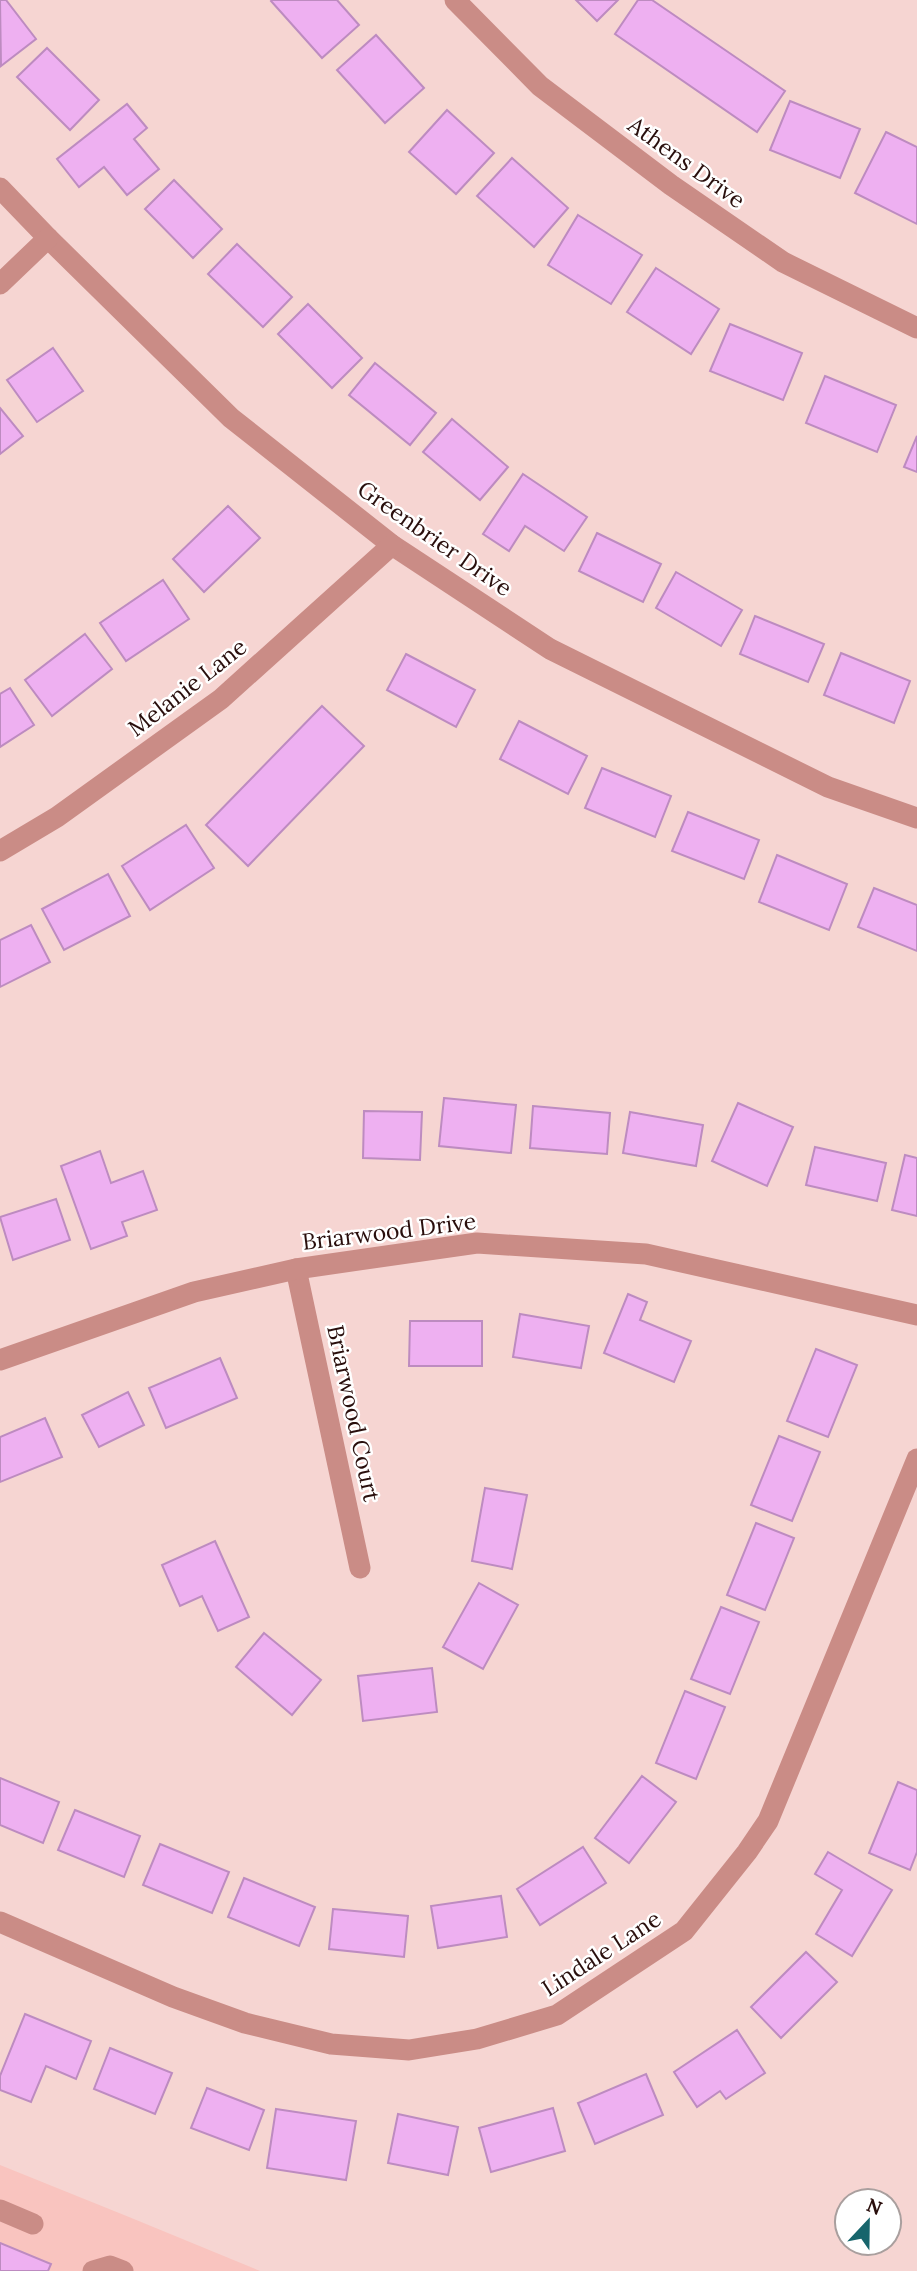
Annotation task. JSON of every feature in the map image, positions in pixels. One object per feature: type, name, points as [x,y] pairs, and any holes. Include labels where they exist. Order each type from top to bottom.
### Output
[{"type":"street","name":"Athens Drive","points":[[455,0],[540,86],[671,185],[783,262],[917,328]]},
{"type":"street","name":"Greenbrier Drive","points":[[0,188],[232,418],[392,545],[550,649],[828,788],[917,818]]},
{"type":"street","points":[[0,284],[48,238]]},
{"type":"street","name":"Melanie Lane","points":[[0,851],[57,817],[221,699],[392,545]]},
{"type":"street","name":"Briarwood Drive","points":[[0,1360],[194,1292],[296,1269],[477,1243],[646,1254],[917,1315]]},
{"type":"street","name":"Briarwood Court","points":[[296,1269],[360,1568]]},
{"type":"street","name":"Lindale Lane","points":[[0,1922],[173,1997],[245,2023],[331,2044],[409,2050],[477,2039],[557,2015],[684,1931],[747,1852],[768,1821],[917,1459]]},
{"type":"street","points":[[0,2210],[33,2224]]},
{"type":"street","points":[[93,2271],[110,2266],[124,2271]]},
{"type":"shaded area","points":[[0,2165],[129,2217],[260,2271],[0,2271]]},
{"type":"building","points":[[0,0],[6,0],[36,39],[1,66]]},
{"type":"building","points":[[272,0],[337,0],[359,25],[322,58]]},
{"type":"building","points":[[576,0],[618,0],[597,21]]},
{"type":"building","points":[[638,0],[652,0],[785,91],[757,132],[615,34]]},
{"type":"building","points":[[376,35],[424,88],[385,123],[337,70]]},
{"type":"building","points":[[47,48],[99,100],[70,130],[17,77]]},
{"type":"building","points":[[790,101],[860,129],[840,178],[770,150]]},
{"type":"building","points":[[127,104],[147,128],[134,139],[159,169],[127,195],[104,167],[79,187],[57,159]]},
{"type":"building","points":[[447,110],[494,153],[456,194],[409,152]]},
{"type":"building","points":[[886,132],[917,147],[917,224],[855,193]]},
{"type":"building","points":[[512,158],[568,208],[534,247],[477,196]]},
{"type":"building","points":[[174,180],[222,229],[193,258],[145,209]]},
{"type":"building","points":[[578,215],[642,255],[611,304],[548,265]]},
{"type":"building","points":[[237,244],[292,297],[263,327],[208,274]]},
{"type":"building","points":[[656,268],[719,309],[691,354],[627,312]]},
{"type":"building","points":[[308,304],[362,358],[332,388],[278,334]]},
{"type":"building","points":[[730,324],[802,353],[783,400],[710,371]]},
{"type":"building","points":[[53,348],[83,391],[37,422],[7,380]]},
{"type":"building","points":[[375,363],[436,413],[410,445],[349,395]]},
{"type":"building","points":[[825,376],[896,405],[877,452],[806,423]]},
{"type":"building","points":[[0,408],[23,436],[0,454]]},
{"type":"building","points":[[452,419],[508,467],[480,500],[423,452]]},
{"type":"building","points":[[917,436],[917,472],[904,467]]},
{"type":"building","points":[[523,474],[587,517],[564,551],[525,526],[509,551],[483,534]]},
{"type":"building","points":[[228,506],[260,538],[204,592],[173,559]]},
{"type":"building","points":[[597,533],[661,564],[643,602],[579,571]]},
{"type":"building","points":[[676,572],[742,610],[721,646],[656,608]]},
{"type":"building","points":[[163,580],[189,619],[126,661],[100,623]]},
{"type":"building","points":[[755,616],[824,644],[808,682],[740,654]]},
{"type":"building","points":[[85,634],[112,669],[52,716],[25,680]]},
{"type":"building","points":[[841,653],[910,681],[894,723],[824,695]]},
{"type":"building","points":[[406,654],[475,690],[456,727],[387,690]]},
{"type":"building","points":[[10,688],[34,725],[0,747],[0,694]]},
{"type":"building","points":[[322,706],[364,746],[248,866],[206,825]]},
{"type":"building","points":[[519,721],[587,756],[568,794],[500,759]]},
{"type":"building","points":[[602,768],[671,796],[655,837],[585,808]]},
{"type":"building","points":[[688,812],[759,840],[744,879],[672,851]]},
{"type":"building","points":[[186,825],[214,868],[150,910],[122,866]]},
{"type":"building","points":[[777,855],[847,884],[829,930],[759,902]]},
{"type":"building","points":[[108,874],[130,916],[64,950],[42,909]]},
{"type":"building","points":[[874,888],[917,905],[917,951],[858,927]]},
{"type":"building","points":[[31,925],[50,962],[0,987],[0,940]]},
{"type":"building","points":[[444,1098],[516,1105],[511,1153],[439,1146]]},
{"type":"building","points":[[738,1103],[793,1127],[767,1186],[712,1161]]},
{"type":"building","points":[[533,1106],[610,1113],[607,1154],[530,1148]]},
{"type":"building","points":[[364,1111],[422,1112],[420,1160],[363,1158]]},
{"type":"building","points":[[630,1112],[703,1125],[696,1166],[623,1153]]},
{"type":"building","points":[[815,1147],[886,1163],[877,1201],[806,1185]]},
{"type":"building","points":[[100,1151],[111,1183],[143,1171],[157,1210],[122,1222],[127,1236],[91,1249],[61,1166]]},
{"type":"building","points":[[905,1155],[917,1158],[917,1216],[892,1210]]},
{"type":"building","points":[[56,1199],[70,1240],[13,1260],[0,1217]]},
{"type":"building","points":[[628,1294],[647,1302],[640,1320],[691,1341],[674,1382],[604,1353]]},
{"type":"building","points":[[520,1314],[589,1326],[581,1368],[513,1357]]},
{"type":"building","points":[[410,1321],[482,1321],[482,1366],[409,1366]]},
{"type":"building","points":[[816,1349],[857,1365],[828,1437],[787,1421]]},
{"type":"building","points":[[220,1358],[237,1398],[166,1428],[149,1388]]},
{"type":"building","points":[[128,1392],[144,1425],[99,1447],[82,1415]]},
{"type":"building","points":[[45,1418],[62,1457],[0,1482],[0,1437]]},
{"type":"building","points":[[779,1436],[820,1452],[792,1521],[751,1505]]},
{"type":"building","points":[[485,1488],[527,1495],[512,1569],[472,1561]]},
{"type":"building","points":[[756,1523],[794,1538],[765,1610],[727,1595]]},
{"type":"building","points":[[215,1541],[249,1617],[218,1631],[202,1596],[180,1606],[162,1565]]},
{"type":"building","points":[[479,1583],[518,1605],[483,1669],[443,1647]]},
{"type":"building","points":[[721,1607],[759,1622],[730,1694],[691,1679]]},
{"type":"building","points":[[264,1633],[321,1680],[292,1715],[236,1667]]},
{"type":"building","points":[[432,1668],[437,1712],[363,1721],[358,1676]]},
{"type":"building","points":[[685,1691],[725,1707],[696,1779],[656,1763]]},
{"type":"building","points":[[642,1776],[676,1802],[629,1863],[595,1838]]},
{"type":"building","points":[[0,1778],[59,1802],[43,1843],[0,1825]]},
{"type":"building","points":[[898,1782],[917,1790],[917,1852],[910,1870],[869,1853]]},
{"type":"building","points":[[75,1810],[140,1836],[124,1877],[58,1850]]},
{"type":"building","points":[[160,1844],[229,1872],[212,1913],[143,1885]]},
{"type":"building","points":[[583,1847],[606,1883],[540,1925],[517,1889]]},
{"type":"building","points":[[828,1852],[892,1890],[852,1956],[816,1934],[842,1890],[815,1874]]},
{"type":"building","points":[[244,1878],[315,1907],[299,1946],[228,1917]]},
{"type":"building","points":[[501,1896],[507,1937],[438,1948],[431,1906]]},
{"type":"building","points":[[333,1909],[408,1916],[404,1957],[329,1949]]},
{"type":"building","points":[[806,1952],[837,1982],[781,2038],[751,2007]]},
{"type":"building","points":[[25,2014],[91,2041],[76,2079],[46,2066],[31,2102],[0,2090],[0,2076]]},
{"type":"building","points":[[737,2030],[765,2073],[726,2099],[720,2091],[697,2107],[674,2072]]},
{"type":"building","points":[[110,2048],[172,2073],[155,2114],[94,2089]]},
{"type":"building","points":[[646,2074],[663,2115],[595,2144],[578,2103]]},
{"type":"building","points":[[207,2088],[264,2110],[249,2150],[191,2128]]},
{"type":"building","points":[[553,2108],[565,2151],[491,2172],[479,2128]]},
{"type":"building","points":[[276,2109],[356,2121],[346,2180],[267,2168]]},
{"type":"building","points":[[398,2114],[458,2127],[448,2175],[388,2163]]},
{"type":"building","points":[[0,2243],[51,2264],[48,2271],[0,2271]]}]
